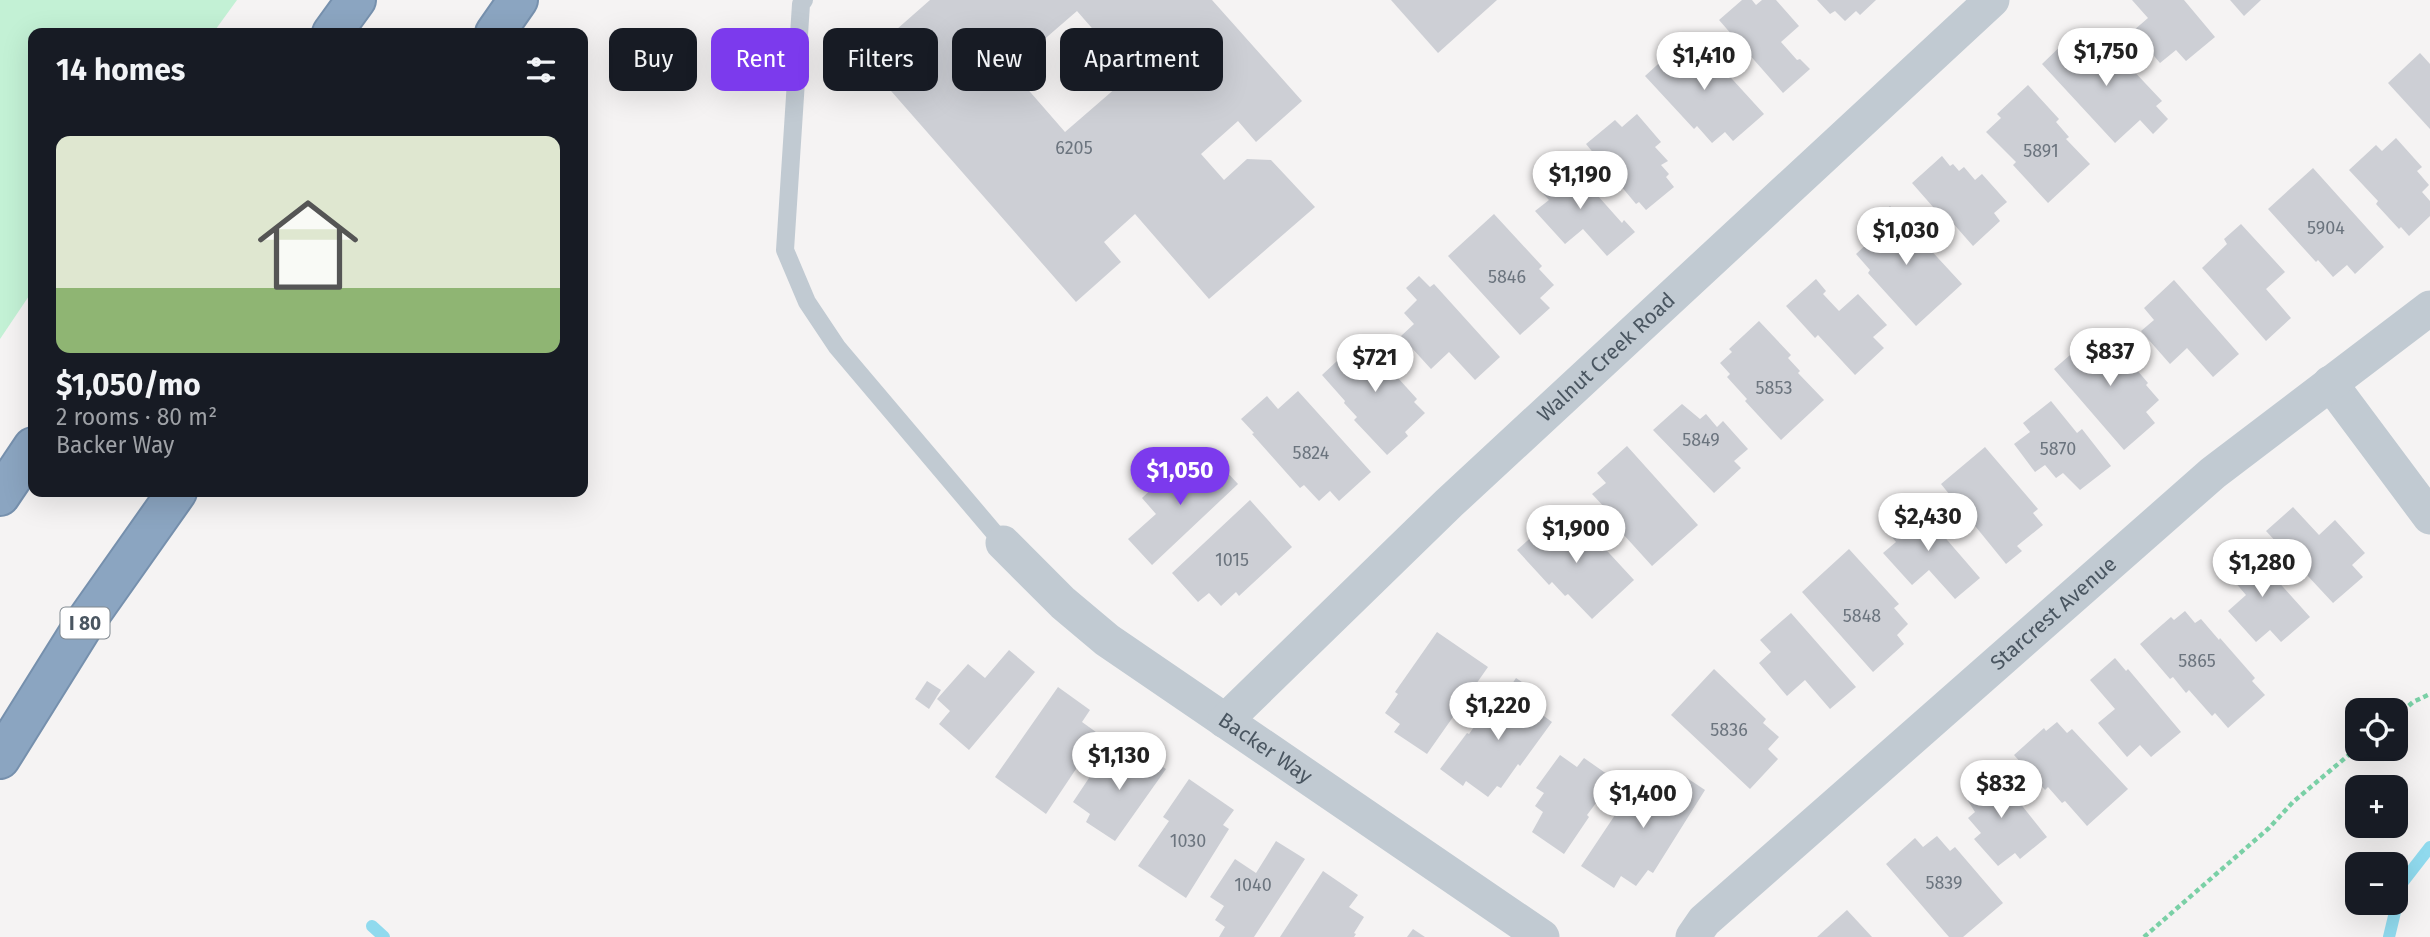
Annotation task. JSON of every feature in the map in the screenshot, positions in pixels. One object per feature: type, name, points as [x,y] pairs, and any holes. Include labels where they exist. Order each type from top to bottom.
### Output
[{"type":"highway","points":[[336,28],[356,0]]},
{"type":"highway","points":[[498,28],[518,0]]},
{"type":"highway","points":[[0,496],[28,454]]},
{"type":"highway","name":"I 80","points":[[0,759],[86,621],[173,497]]},
{"type":"street","name":"Walnut Creek Road","points":[[1225,721],[1449,503],[1992,0]]},
{"type":"street","name":"Starcrest Avenue","points":[[1693,937],[1704,921],[2213,473],[2430,308]]},
{"type":"street","points":[[2329,383],[2430,517]]},
{"type":"street","name":"Backer Way","points":[[1003,543],[1063,603],[1107,640],[1542,937]]},
{"type":"lane","points":[[804,0],[801,4],[795,78],[785,250],[807,302],[837,347],[1003,543]]},
{"type":"path","points":[[2408,706],[2430,694]]},
{"type":"path","points":[[2144,937],[2345,758]]},
{"type":"green space","points":[[0,0],[237,0],[217,28],[28,28],[28,297],[0,339]]},
{"type":"building","points":[[930,0],[1212,0],[1302,101],[1256,142],[1238,121],[1201,154],[1224,180],[1247,159],[1271,160],[1315,207],[1209,299],[1135,214],[1104,242],[1121,262],[1076,302],[891,91],[938,91],[938,28],[898,28]]},
{"type":"building","points":[[1391,0],[1497,0],[1438,53]]},
{"type":"building","points":[[1742,0],[1752,0],[1756,5],[1762,0],[1776,0],[1799,26],[1781,42],[1797,60],[1800,59],[1810,69],[1783,93],[1719,20]]},
{"type":"building","points":[[1817,0],[1876,0],[1860,15],[1856,11],[1845,21],[1835,11],[1830,14]]},
{"type":"building","points":[[2132,0],[2184,0],[2215,37],[2186,61],[2176,50],[2160,63],[2133,31],[2148,18]]},
{"type":"building","points":[[2230,0],[2261,0],[2244,16]]},
{"type":"building","points":[[1691,34],[1764,114],[1733,141],[1725,132],[1712,143],[1697,126],[1694,129],[1645,76]]},
{"type":"building","points":[[2098,37],[2109,49],[2111,47],[2162,101],[2156,106],[2168,119],[2153,134],[2140,120],[2115,143],[2042,64],[2067,40],[2080,54]]},
{"type":"building","points":[[2420,53],[2430,64],[2430,129],[2388,83]]},
{"type":"building","points":[[2028,85],[2059,119],[2056,122],[2069,137],[2066,139],[2090,164],[2048,203],[2013,165],[2016,162],[1986,132],[2001,118],[1997,114]]},
{"type":"building","points":[[1637,114],[1661,142],[1655,147],[1668,161],[1661,165],[1669,174],[1666,177],[1674,187],[1646,210],[1639,202],[1636,204],[1586,144],[1615,120],[1622,127]]},
{"type":"building","points":[[2396,138],[2422,167],[2417,171],[2429,185],[2422,192],[2430,201],[2430,216],[2409,236],[2376,204],[2378,201],[2349,170],[2376,145],[2382,151]]},
{"type":"building","points":[[1942,156],[1950,166],[1953,164],[1959,171],[1964,167],[1975,180],[1982,174],[2007,202],[1994,213],[2000,221],[1973,246],[1944,213],[1941,216],[1912,183]]},
{"type":"building","points":[[1566,160],[1622,223],[1624,220],[1635,232],[1607,256],[1583,229],[1565,244],[1535,211],[1549,200],[1537,187]]},
{"type":"building","points":[[2313,168],[2384,247],[2355,274],[2347,265],[2333,277],[2268,209]]},
{"type":"building","points":[[1890,206],[1962,284],[1916,326],[1868,273],[1870,270],[1856,254],[1869,242],[1861,233]]},
{"type":"building","points":[[1494,214],[1542,266],[1539,269],[1554,285],[1540,298],[1550,308],[1520,335],[1448,256]]},
{"type":"building","points":[[2241,224],[2285,272],[2266,289],[2291,318],[2266,341],[2202,268],[2227,244],[2224,239]]},
{"type":"building","points":[[1419,276],[1430,287],[1434,284],[1500,357],[1475,380],[1449,352],[1431,369],[1401,336],[1414,324],[1404,313],[1417,300],[1406,288]]},
{"type":"building","points":[[1816,279],[1826,291],[1823,294],[1839,311],[1858,294],[1887,325],[1873,337],[1884,348],[1855,375],[1818,335],[1815,338],[1786,306]]},
{"type":"building","points":[[2174,280],[2239,354],[2213,377],[2187,348],[2170,364],[2141,331],[2154,320],[2144,308]]},
{"type":"building","points":[[1759,321],[1791,355],[1788,358],[1800,371],[1798,373],[1824,400],[1781,440],[1745,401],[1747,399],[1727,377],[1730,374],[1720,363],[1732,352],[1729,349]]},
{"type":"building","points":[[2101,328],[2159,400],[2146,412],[2155,423],[2124,450],[2054,369]]},
{"type":"building","points":[[1365,335],[1401,375],[1398,378],[1417,399],[1414,402],[1425,413],[1405,432],[1408,436],[1387,455],[1354,420],[1357,417],[1322,375]]},
{"type":"building","points":[[1298,391],[1371,472],[1339,501],[1330,491],[1319,501],[1304,485],[1300,488],[1241,419],[1267,396],[1278,409]]},
{"type":"building","points":[[2051,401],[2077,433],[2082,429],[2111,466],[2080,490],[2063,473],[2056,478],[2045,465],[2035,472],[2014,444],[2030,432],[2023,423]]},
{"type":"building","points":[[1682,404],[1700,419],[1706,414],[1717,427],[1723,421],[1748,449],[1734,461],[1741,468],[1714,493],[1653,430]]},
{"type":"building","points":[[1627,446],[1698,525],[1652,566],[1604,513],[1607,510],[1592,494],[1606,483],[1597,473]]},
{"type":"building","points":[[1985,447],[2038,509],[2033,513],[2043,525],[2017,546],[2022,551],[2006,564],[1941,484]]},
{"type":"building","points":[[1212,456],[1238,484],[1152,565],[1128,539],[1156,514],[1142,498],[1173,469],[1185,481]]},
{"type":"building","points":[[1250,500],[1292,547],[1239,596],[1236,592],[1221,606],[1209,593],[1198,602],[1172,573]]},
{"type":"building","points":[[1916,504],[1980,578],[1955,599],[1929,570],[1912,585],[1883,553],[1896,542],[1886,530]]},
{"type":"building","points":[[2293,507],[2319,535],[2335,520],[2365,553],[2352,565],[2363,577],[2333,603],[2266,531]]},
{"type":"building","points":[[1561,516],[1572,527],[1576,522],[1595,542],[1597,540],[1634,580],[1592,619],[1568,594],[1565,596],[1552,582],[1549,585],[1517,550],[1547,523],[1550,526]]},
{"type":"building","points":[[2248,544],[2257,558],[2310,617],[2281,642],[2270,630],[2256,642],[2228,611],[2246,595],[2222,567]]},
{"type":"building","points":[[1849,549],[1899,604],[1894,608],[1908,624],[1897,635],[1904,644],[1873,672],[1802,592]]},
{"type":"building","points":[[2185,611],[2195,623],[2201,619],[2219,640],[2220,638],[2255,678],[2252,681],[2265,695],[2228,728],[2215,713],[2212,716],[2189,690],[2186,693],[2173,677],[2170,679],[2140,644],[2171,617],[2174,620]]},
{"type":"building","points":[[1791,613],[1856,687],[1830,709],[1805,680],[1787,696],[1759,663],[1771,652],[1760,640]]},
{"type":"building","points":[[1437,632],[1488,667],[1427,754],[1394,732],[1400,724],[1385,713],[1398,694],[1395,692]]},
{"type":"building","points":[[1009,650],[1035,672],[969,750],[939,724],[950,711],[937,699],[968,664],[985,678]]},
{"type":"building","points":[[2115,658],[2126,671],[2128,669],[2181,732],[2151,757],[2140,745],[2127,757],[2098,723],[2115,709],[2090,680]]},
{"type":"building","points":[[1714,669],[1766,719],[1763,723],[1779,737],[1768,749],[1778,759],[1750,789],[1671,715]]},
{"type":"building","points":[[1516,678],[1534,690],[1525,702],[1552,722],[1520,766],[1518,764],[1501,788],[1497,786],[1488,797],[1466,781],[1463,786],[1440,769],[1467,733],[1469,734],[1481,717],[1483,719]]},
{"type":"building","points":[[927,681],[941,690],[929,709],[915,699]]},
{"type":"building","points":[[1058,687],[1090,710],[1082,722],[1096,732],[1084,748],[1088,751],[1046,814],[995,777]]},
{"type":"building","points":[[2057,722],[2067,733],[2072,729],[2128,789],[2087,826],[2065,801],[2062,803],[2048,787],[2045,790],[2014,755],[2044,728],[2046,731]]},
{"type":"building","points":[[1132,746],[1166,769],[1115,841],[1086,822],[1090,814],[1073,802],[1095,769],[1102,773],[1110,762],[1118,767]]},
{"type":"building","points":[[1560,755],[1577,767],[1584,758],[1614,779],[1587,815],[1589,817],[1564,854],[1532,832],[1543,812],[1535,806],[1544,793],[1536,788]]},
{"type":"building","points":[[1992,768],[2047,837],[2020,859],[2015,853],[1998,866],[1974,839],[1981,833],[1968,818],[1975,812],[1963,793]]},
{"type":"building","points":[[1678,772],[1705,790],[1653,873],[1648,870],[1636,886],[1621,876],[1614,888],[1581,866],[1641,776],[1665,792]]},
{"type":"building","points":[[1189,779],[1234,810],[1223,825],[1229,829],[1186,898],[1138,866],[1169,821],[1163,817]]},
{"type":"building","points":[[1937,836],[1950,851],[1955,847],[2003,903],[1963,937],[1949,937],[1886,864],[1915,838],[1923,847]]},
{"type":"building","points":[[1276,841],[1305,859],[1254,937],[1219,937],[1225,927],[1215,920],[1224,906],[1210,897],[1235,859],[1256,873]]},
{"type":"building","points":[[1323,871],[1358,895],[1349,907],[1364,917],[1354,933],[1356,934],[1354,937],[1280,937]]},
{"type":"building","points":[[1847,910],[1872,937],[1817,937]]},
{"type":"building","points":[[1413,929],[1425,937],[1407,937]]},
{"type":"waterway","points":[[2389,937],[2402,883],[2430,847]]},
{"type":"waterway","points":[[372,926],[384,937]]}]
